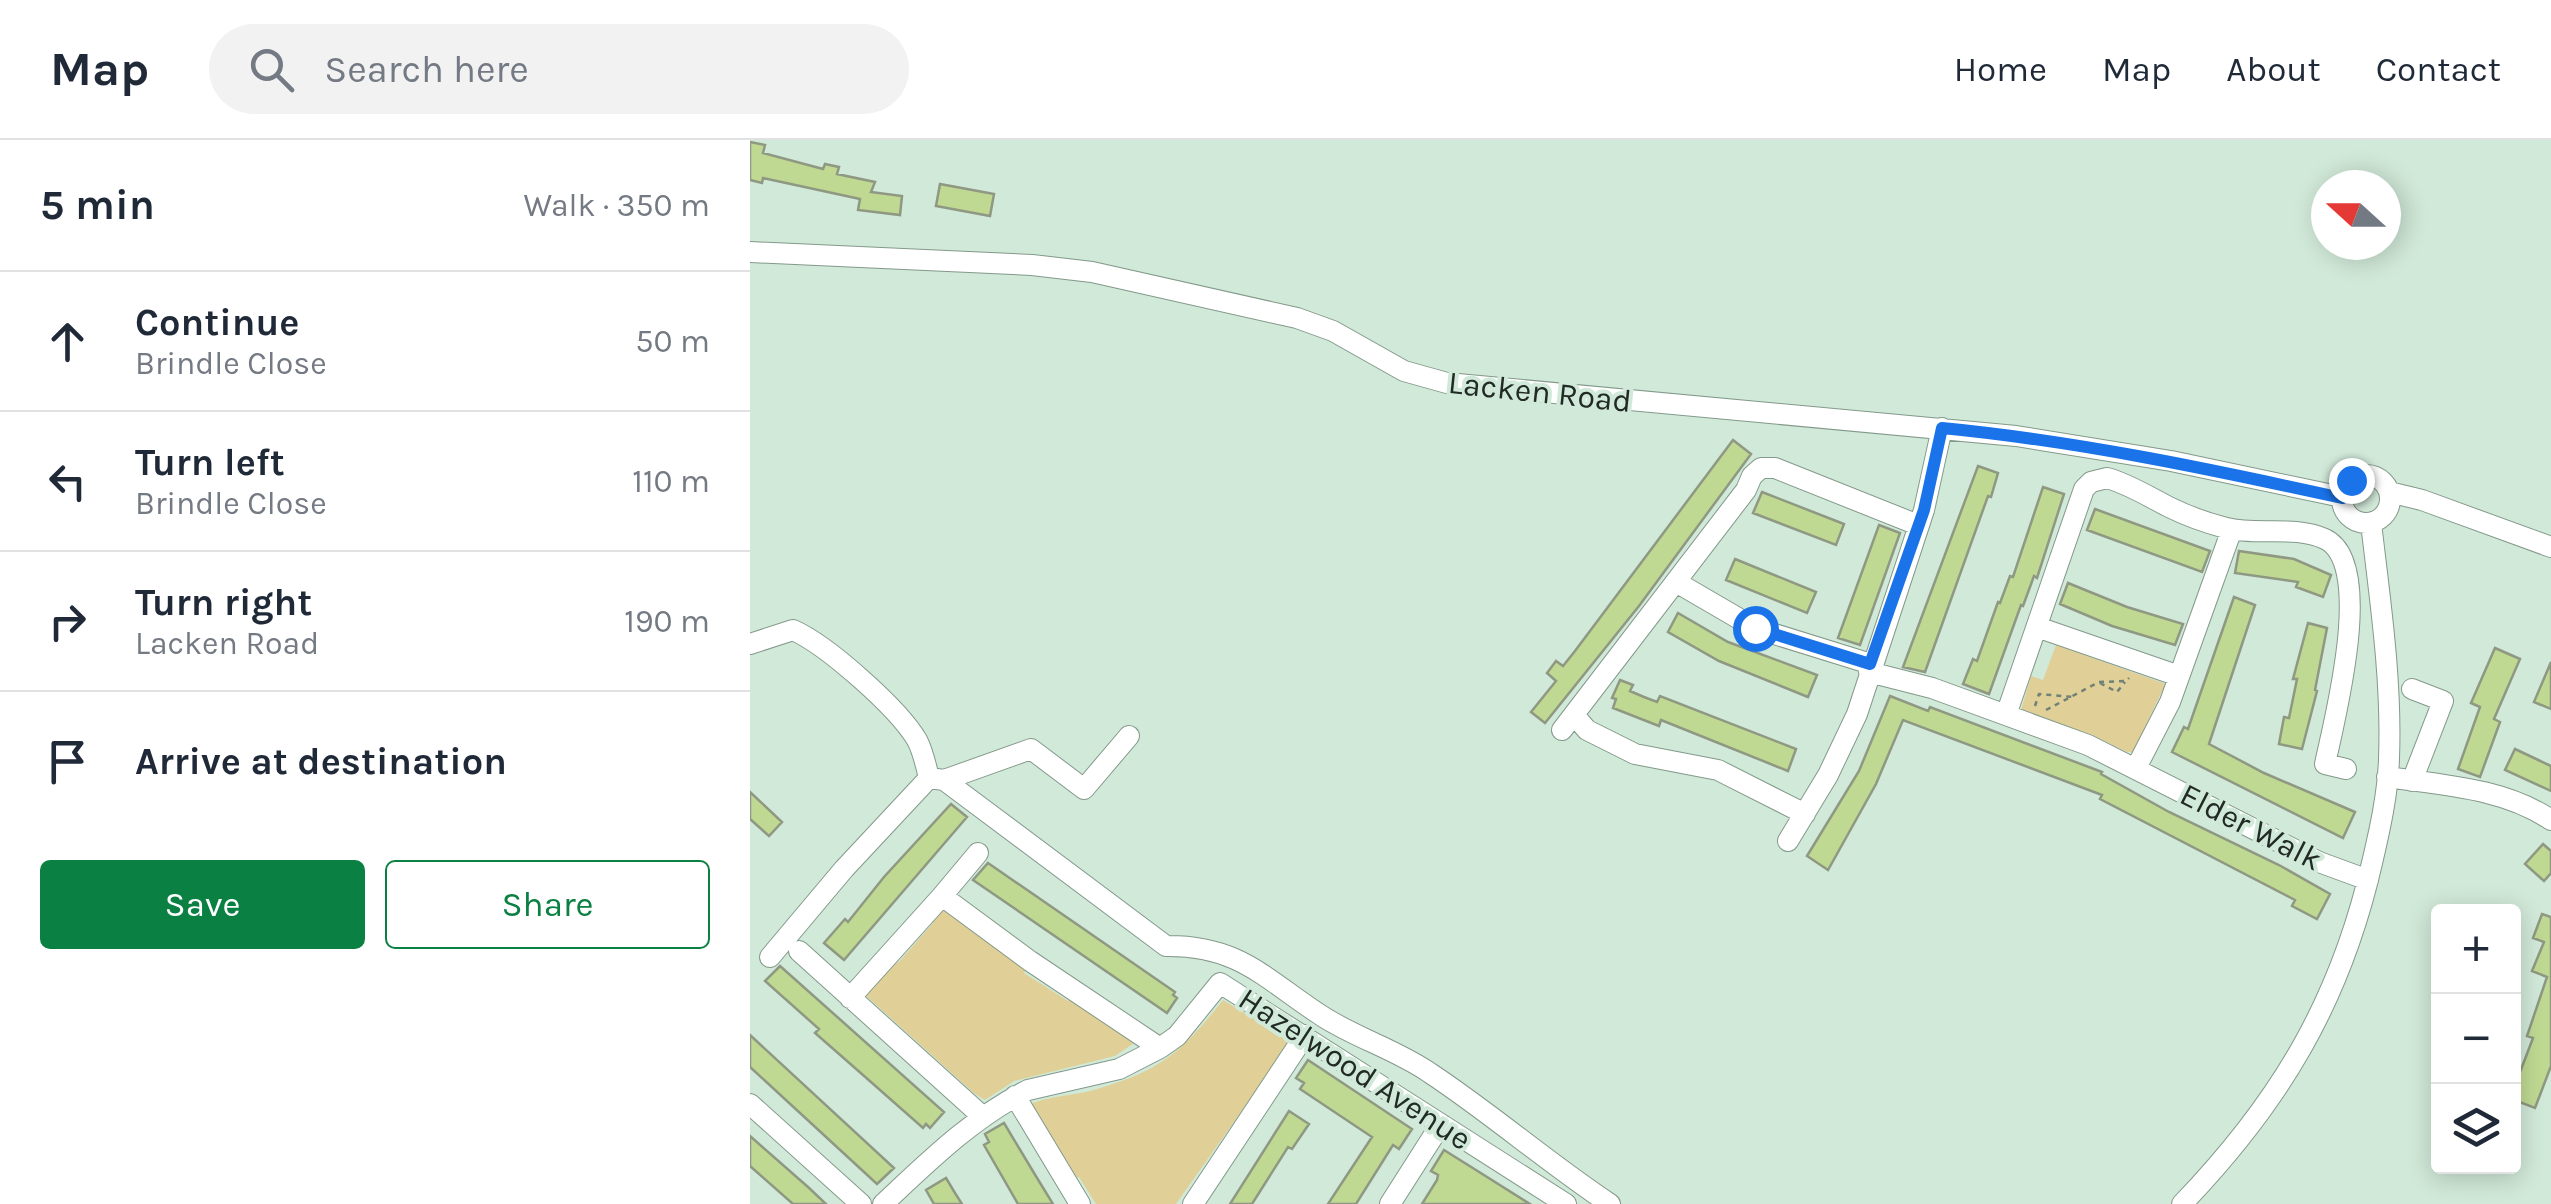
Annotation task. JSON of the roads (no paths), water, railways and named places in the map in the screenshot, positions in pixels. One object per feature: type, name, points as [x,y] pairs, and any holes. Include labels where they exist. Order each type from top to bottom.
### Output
[{"type":"street","name":"Lacken Road","points":[[750,252],[1072,269],[1297,318],[1333,332],[1404,371],[1446,383],[2016,436],[2171,461],[2342,498],[2349,516],[2371,523]]},
{"type":"street","points":[[1788,841],[1846,740],[1918,525],[1942,428]]},
{"type":"street","points":[[1804,814],[1718,770],[1635,754],[1568,722],[1746,490],[1752,476],[1762,468],[1776,468],[1918,525]]},
{"type":"street","points":[[2182,1204],[2229,1155],[2270,1102],[2306,1042],[2337,977],[2368,880],[2387,777],[2386,667],[2371,523],[2384,515],[2390,500],[2380,480],[2366,475],[2351,480],[2342,498]]},
{"type":"street","points":[[2006,715],[2084,489],[2100,478],[2117,480],[2175,510],[2232,529],[2319,536],[2335,545],[2341,555],[2352,620],[2326,765]]},
{"type":"street","points":[[2389,492],[2422,500],[2551,548]]},
{"type":"street","points":[[2136,768],[2170,702],[2232,529]]},
{"type":"street","name":"Elder Walk","points":[[1676,582],[1755,628],[2088,745],[2319,862],[2368,880]]},
{"type":"street","points":[[2037,627],[2179,676]]},
{"type":"street","points":[[750,644],[793,630],[810,638],[872,689],[917,740],[936,779],[1166,946],[1200,946],[1243,960],[1325,1018],[1428,1072],[1610,1204]]},
{"type":"street","points":[[2412,689],[2443,700],[2412,781]]},
{"type":"street","points":[[770,957],[844,868],[936,779],[1031,749],[1084,789],[1129,736]]},
{"type":"street","points":[[2387,777],[2503,798],[2551,820]]},
{"type":"street","points":[[850,998],[978,853]]},
{"type":"street","points":[[893,1200],[982,1116],[1015,1096],[1119,1069],[1160,1048],[942,896]]},
{"type":"street","points":[[799,951],[982,1116]]},
{"type":"street","name":"Hazelwood Avenue","points":[[1160,1048],[1177,1036],[1220,982],[1566,1204]]},
{"type":"street","points":[[1193,1204],[1305,1034]]},
{"type":"street","points":[[1015,1096],[1080,1204]]},
{"type":"street","points":[[750,1104],[860,1204]]},
{"type":"street","points":[[1390,1204],[1441,1124]]}]
